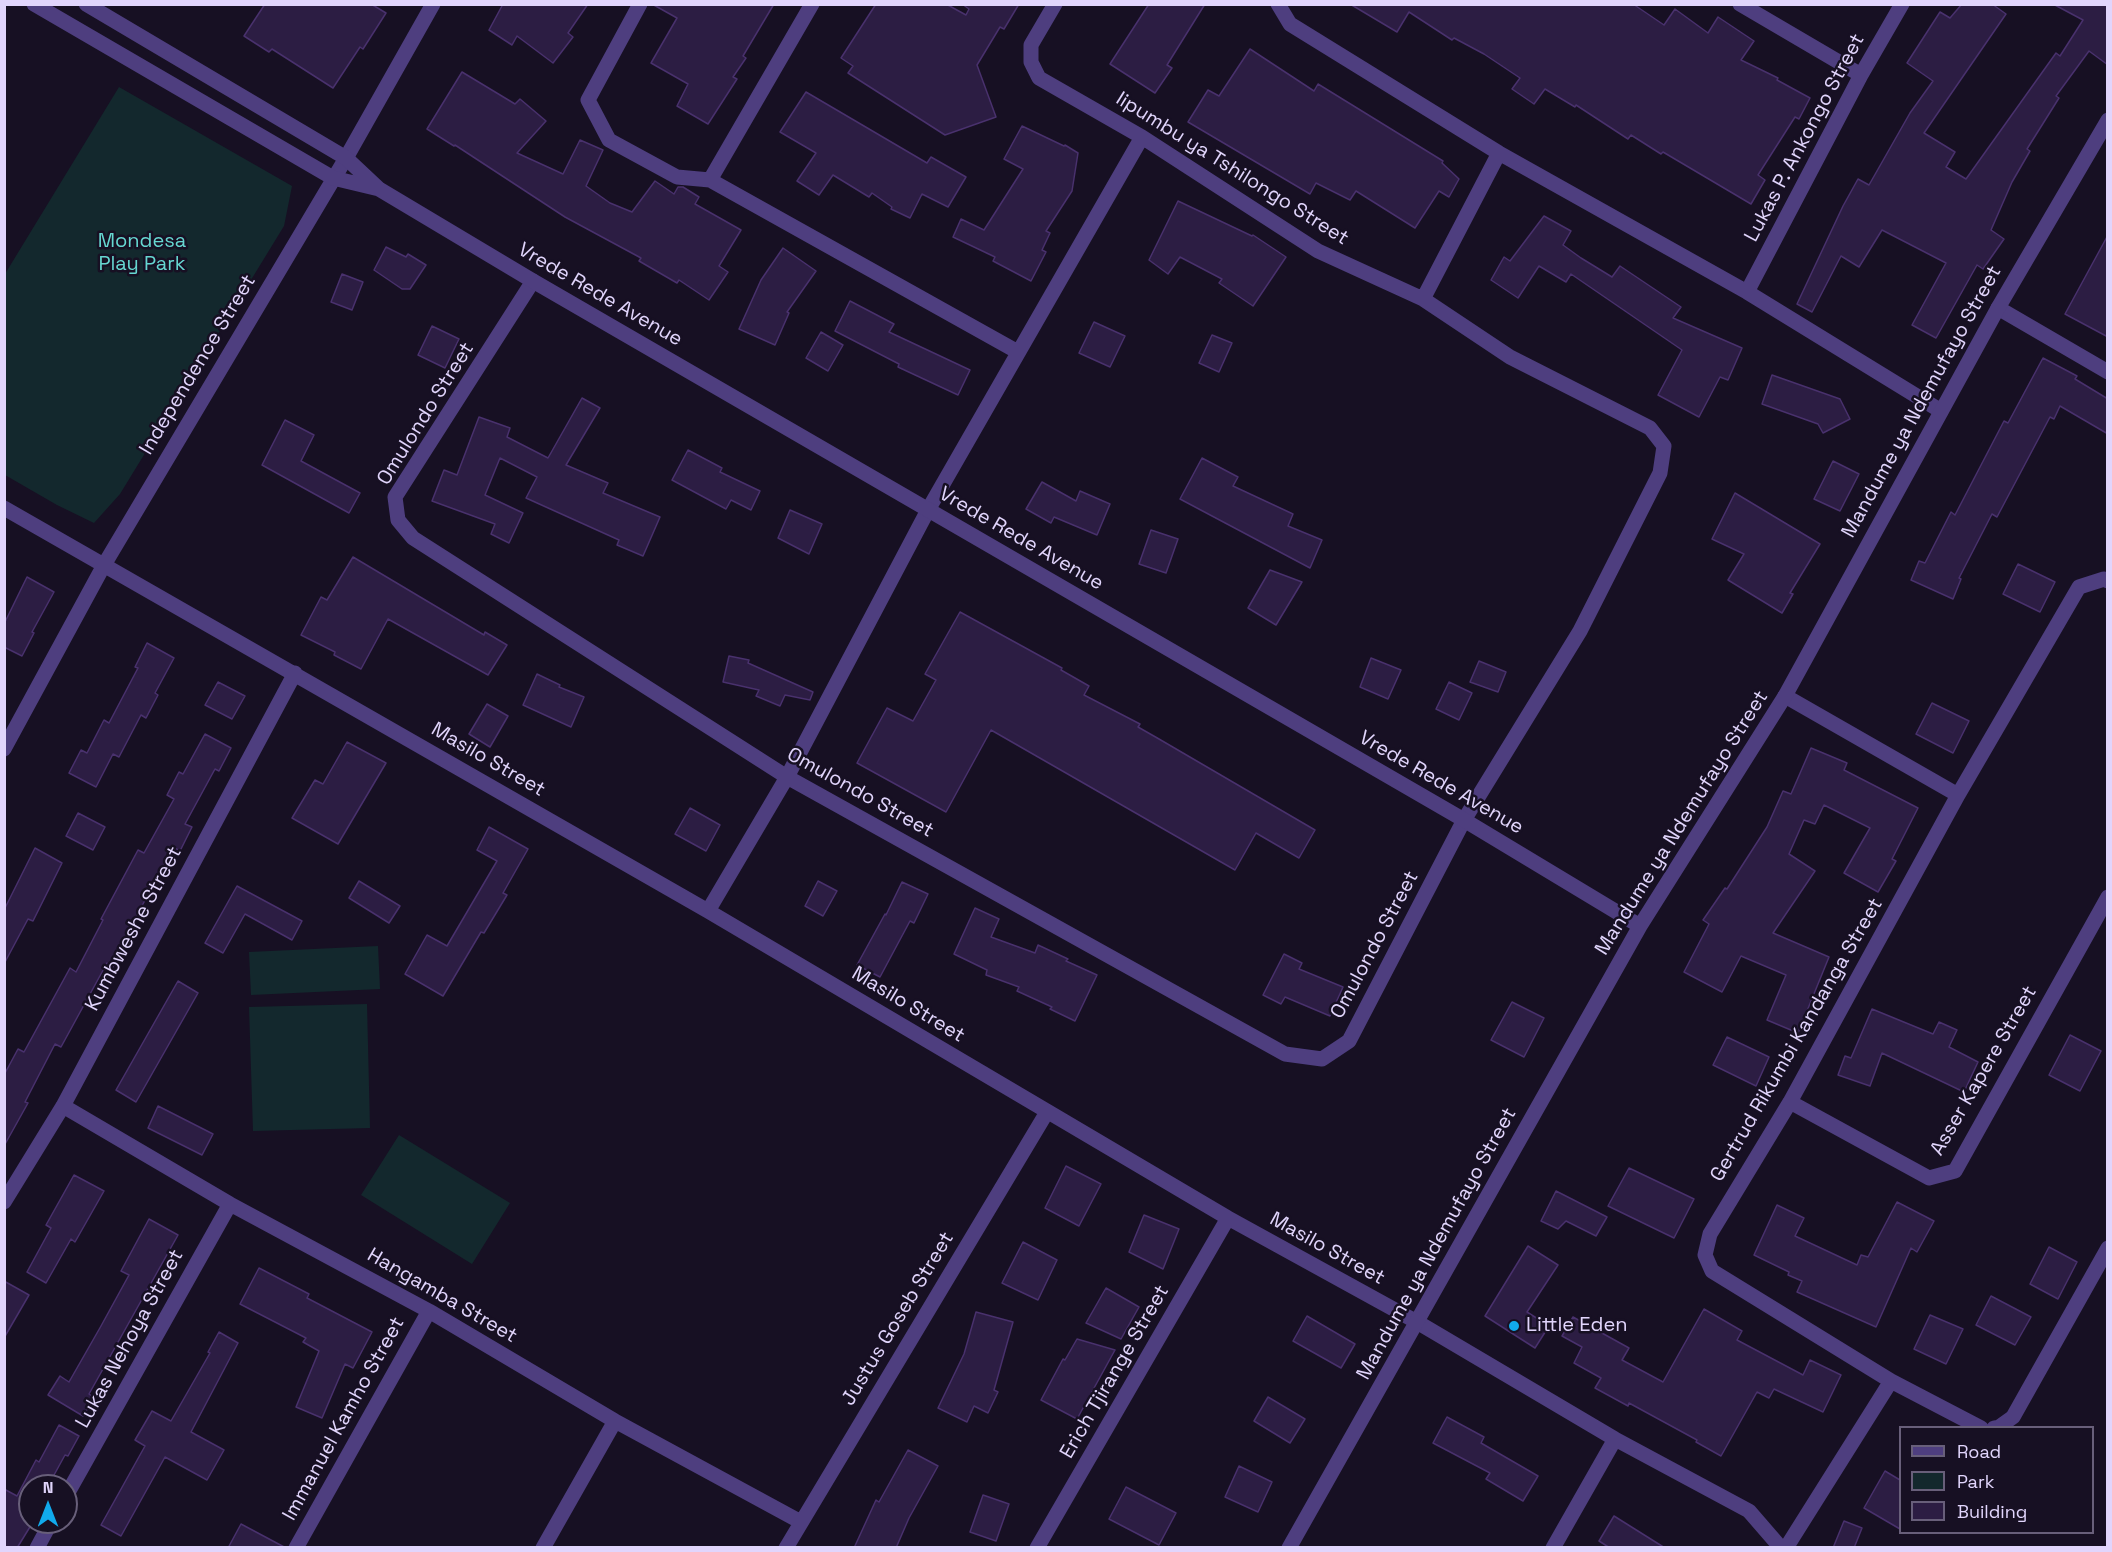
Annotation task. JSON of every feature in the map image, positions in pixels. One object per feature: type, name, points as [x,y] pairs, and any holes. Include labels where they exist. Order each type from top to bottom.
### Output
[{"type":"street","name":"Vrede Rede Avenue","points":[[34,4],[333,178],[379,189]]},
{"type":"street","name":"Vrede Rede Avenue","points":[[86,4],[346,158],[379,189],[533,281],[1464,820],[1641,926]]},
{"type":"street","name":"Independence Street","points":[[4,749],[104,565],[346,158],[433,4]]},
{"type":"street","points":[[640,4],[588,100],[609,140],[677,177],[710,180],[1018,352]]},
{"type":"street","points":[[710,180],[812,4]]},
{"type":"street","name":"Iipumbu ya Tshilongo Street","points":[[1055,4],[1031,45],[1031,62],[1039,78],[1142,137],[1318,251],[1423,299],[1510,357],[1650,428],[1664,447],[1660,473],[1580,632],[1464,820]]},
{"type":"street","points":[[1278,4],[1290,24],[1499,153],[1747,292],[1941,411]]},
{"type":"street","points":[[1740,4],[1861,75]]},
{"type":"street","name":"Lukas P. Ankongo Street","points":[[1747,292],[1861,75],[1902,4]]},
{"type":"street","name":"Mandume ya Ndemufayo Street","points":[[1289,1548],[1641,926],[1785,696],[1998,308],[2108,120]]},
{"type":"street","points":[[708,911],[787,777],[928,510],[1142,137]]},
{"type":"street","points":[[1423,299],[1499,153]]},
{"type":"street","name":"Omulondo Street","points":[[533,281],[395,497],[398,520],[413,538],[787,777],[1285,1054],[1322,1059],[1349,1041],[1464,820]]},
{"type":"street","points":[[1998,308],[2108,372]]},
{"type":"street","name":"Masilo Street","points":[[4,508],[708,911],[1228,1218],[1417,1322],[1615,1439],[1749,1511],[1781,1548]]},
{"type":"street","name":"Gertrud Rikumbi Kandanga Street","points":[[1977,1426],[1891,1381],[1712,1271],[1705,1255],[1710,1234],[1790,1102],[1958,795],[2079,587],[2104,579],[2108,581]]},
{"type":"street","name":"Kumbweshe Street","points":[[4,1202],[63,1106],[295,673]]},
{"type":"street","points":[[1785,696],[1958,795]]},
{"type":"street","name":"Asser Kapere Street","points":[[1790,1102],[1929,1178],[1955,1171],[2108,897]]},
{"type":"street","name":"Hangamba Street","points":[[63,1106],[230,1204],[429,1311],[615,1421],[801,1522]]},
{"type":"street","name":"Justus Goseb Street","points":[[786,1548],[1047,1112]]},
{"type":"street","name":"Lukas Nehoya Street","points":[[78,1475],[230,1204]]},
{"type":"street","name":"Erich Tjirange Street","points":[[1038,1548],[1228,1218]]},
{"type":"street","points":[[2001,1426],[2013,1417],[2108,1248]]},
{"type":"street","name":"Immanuel Kamho Street","points":[[296,1548],[429,1311]]},
{"type":"street","points":[[1786,1548],[1891,1381]]},
{"type":"street","points":[[543,1548],[615,1421]]},
{"type":"street","points":[[1553,1548],[1615,1439]]},
{"type":"street","points":[[37,1548],[45,1534]]},
{"type":"green space","name":"Mondesa Play Park","points":[[119,87],[292,186],[284,226],[120,494],[94,523],[5,475],[5,274]]},
{"type":"green space","points":[[378,946],[380,989],[251,995],[249,952]]},
{"type":"green space","points":[[367,1004],[370,1128],[253,1131],[249,1007]]},
{"type":"green space","points":[[399,1135],[510,1203],[472,1264],[361,1195]]},
{"type":"building","points":[[265,4],[371,4],[386,13],[363,49],[360,47],[333,88],[272,49],[269,52],[244,36]]},
{"type":"building","points":[[503,4],[588,4],[568,33],[573,37],[553,63],[517,36],[512,45],[489,30]]},
{"type":"building","points":[[652,4],[774,4],[743,56],[746,58],[733,77],[737,79],[708,124],[677,106],[688,84],[651,63],[677,18]]},
{"type":"building","points":[[876,4],[946,4],[966,15],[969,9],[962,4],[1019,4],[1004,29],[1000,27],[977,65],[996,117],[945,135],[848,73],[853,66],[841,58]]},
{"type":"building","points":[[1149,4],[1205,4],[1167,65],[1172,68],[1155,93],[1110,64]]},
{"type":"building","points":[[1350,4],[1633,4],[1664,25],[1675,9],[1708,33],[1718,17],[1754,41],[1741,60],[1778,78],[1777,80],[1810,98],[1799,119],[1795,117],[1758,175],[1765,180],[1751,204],[1631,135],[1628,139],[1576,105],[1575,107],[1545,89],[1534,104],[1512,89],[1520,78],[1484,54],[1454,38],[1452,40],[1409,12],[1397,32]]},
{"type":"building","points":[[1962,4],[1992,4],[2006,14],[1924,133],[1955,152],[1946,167],[1966,179],[2056,53],[2060,56],[2083,20],[2053,4],[2108,4],[2108,65],[2089,51],[2056,96],[2059,98],[2027,149],[2030,151],[2012,182],[1991,230],[2004,239],[1983,269],[1977,265],[1936,338],[1912,325],[1946,263],[1882,230],[1859,267],[1841,256],[1812,312],[1797,304],[1843,206],[1858,179],[1869,185],[1910,113],[1933,81],[1907,63],[1940,12],[1950,18]]},
{"type":"building","points":[[1250,49],[1314,91],[1318,84],[1443,161],[1442,163],[1459,179],[1449,197],[1439,191],[1415,228],[1356,191],[1350,200],[1316,183],[1310,194],[1188,122],[1208,90],[1219,96]]},
{"type":"building","points":[[462,72],[515,104],[520,99],[546,121],[517,153],[563,174],[580,140],[603,150],[586,186],[610,203],[632,212],[655,181],[674,194],[678,187],[683,187],[699,197],[695,204],[741,230],[719,266],[728,272],[709,300],[679,280],[677,283],[639,261],[641,258],[565,217],[427,129]]},
{"type":"building","points":[[806,92],[927,163],[931,157],[966,177],[948,207],[922,194],[910,218],[891,209],[892,207],[872,193],[869,197],[833,175],[819,195],[797,181],[816,153],[780,132]]},
{"type":"building","points":[[1022,126],[1078,153],[1072,191],[1046,231],[1050,233],[1042,250],[1046,252],[1031,281],[993,261],[995,257],[953,237],[961,219],[984,230],[1023,169],[1004,159]]},
{"type":"building","points":[[1178,201],[1253,235],[1286,257],[1253,306],[1219,283],[1222,279],[1180,257],[1168,274],[1149,260]]},
{"type":"building","points":[[1544,216],[1571,231],[1563,245],[1581,258],[1612,277],[1620,266],[1681,307],[1673,318],[1742,348],[1728,380],[1720,377],[1699,417],[1658,395],[1682,350],[1571,274],[1566,282],[1539,266],[1518,298],[1491,280],[1504,257],[1510,261]]},
{"type":"building","points":[[2108,235],[2108,337],[2065,314]]},
{"type":"building","points":[[386,247],[406,257],[408,254],[426,265],[410,289],[402,289],[374,270]]},
{"type":"building","points":[[783,248],[816,271],[787,312],[789,313],[775,345],[739,329],[761,280]]},
{"type":"building","points":[[342,274],[363,282],[352,310],[331,302]]},
{"type":"building","points":[[850,301],[894,324],[889,332],[970,370],[958,395],[898,367],[899,364],[835,331]]},
{"type":"building","points":[[1094,322],[1125,336],[1110,367],[1079,353]]},
{"type":"building","points":[[432,326],[459,339],[445,368],[418,355]]},
{"type":"building","points":[[821,332],[843,345],[828,371],[806,358]]},
{"type":"building","points":[[1212,335],[1232,343],[1219,372],[1199,363]]},
{"type":"building","points":[[2043,358],[2077,376],[2075,379],[2108,399],[2108,434],[2060,406],[2054,419],[2050,417],[1997,517],[1992,514],[1959,578],[1961,579],[1953,599],[1911,580],[1919,561],[1925,563],[1951,512],[1955,515],[2004,421],[2008,423]]},
{"type":"building","points":[[1772,375],[1840,399],[1850,419],[1823,433],[1818,424],[1762,404]]},
{"type":"building","points":[[582,398],[600,408],[566,465],[608,483],[603,493],[660,517],[643,556],[617,545],[619,540],[526,498],[537,477],[500,458],[485,495],[523,513],[509,543],[491,534],[495,524],[432,501],[444,470],[457,475],[479,417],[510,428],[507,437],[548,458]]},
{"type":"building","points":[[285,420],[314,435],[301,461],[360,493],[349,513],[262,465]]},
{"type":"building","points":[[688,450],[722,468],[720,472],[760,491],[751,510],[731,500],[726,509],[672,480]]},
{"type":"building","points":[[1202,458],[1238,477],[1233,486],[1293,514],[1288,526],[1322,540],[1310,568],[1180,499]]},
{"type":"building","points":[[1833,461],[1859,474],[1840,511],[1814,499]]},
{"type":"building","points":[[1042,482],[1076,501],[1080,491],[1110,504],[1097,535],[1054,517],[1051,523],[1026,509]]},
{"type":"building","points":[[1735,493],[1820,544],[1790,593],[1793,594],[1782,613],[1728,580],[1744,554],[1712,539]]},
{"type":"building","points":[[790,510],[822,524],[809,554],[778,538]]},
{"type":"building","points":[[1151,530],[1178,539],[1166,573],[1139,564]]},
{"type":"building","points":[[353,557],[484,635],[485,632],[507,645],[488,675],[388,619],[361,669],[334,655],[335,652],[301,635],[321,597],[327,600]]},
{"type":"building","points":[[2018,564],[2055,582],[2040,612],[2003,594]]},
{"type":"building","points":[[1270,570],[1302,582],[1276,625],[1248,608]]},
{"type":"building","points":[[27,577],[54,592],[22,656],[4,647],[4,624]]},
{"type":"building","points":[[960,612],[1062,668],[1061,670],[1089,686],[1084,695],[1140,724],[1138,727],[1315,830],[1299,858],[1256,833],[1235,870],[991,730],[946,812],[857,763],[887,708],[913,721],[936,680],[925,674]]},
{"type":"building","points":[[147,643],[174,658],[155,693],[158,695],[146,718],[141,715],[119,757],[113,754],[96,787],[69,773],[81,750],[87,753],[104,720],[109,723],[138,668],[135,667]]},
{"type":"building","points":[[729,656],[749,660],[748,663],[813,692],[810,700],[785,695],[780,706],[756,696],[759,690],[723,682]]},
{"type":"building","points":[[1371,658],[1401,670],[1388,699],[1360,687]]},
{"type":"building","points":[[1479,661],[1506,672],[1498,692],[1470,682]]},
{"type":"building","points":[[537,674],[560,685],[559,687],[584,697],[571,727],[523,705]]},
{"type":"building","points":[[218,682],[245,696],[232,719],[205,705]]},
{"type":"building","points":[[1449,682],[1472,693],[1459,720],[1436,709]]},
{"type":"building","points":[[1932,703],[1969,721],[1953,753],[1916,734]]},
{"type":"building","points":[[487,704],[508,716],[490,747],[469,734]]},
{"type":"building","points":[[205,734],[231,748],[219,771],[215,769],[185,824],[192,827],[180,851],[173,847],[123,942],[125,943],[113,967],[107,963],[61,1047],[55,1044],[25,1102],[28,1103],[4,1146],[4,1075],[18,1049],[24,1052],[70,968],[76,972],[138,850],[144,853],[174,799],[167,795],[179,772],[183,774]]},
{"type":"building","points":[[347,742],[386,763],[338,844],[292,818],[315,780],[323,784]]},
{"type":"building","points":[[1811,748],[1847,763],[1844,770],[1918,808],[1892,859],[1896,861],[1878,892],[1844,873],[1870,828],[1824,805],[1815,824],[1804,820],[1789,854],[1815,871],[1773,933],[1829,957],[1798,1033],[1767,1020],[1786,975],[1741,956],[1722,992],[1684,972],[1709,924],[1703,920],[1725,888],[1727,889],[1767,827],[1783,791],[1791,794]]},
{"type":"building","points":[[690,808],[720,825],[706,851],[675,834]]},
{"type":"building","points":[[78,813],[105,827],[93,850],[66,836]]},
{"type":"building","points":[[489,827],[528,849],[503,893],[507,895],[484,933],[481,932],[443,996],[405,974],[427,935],[447,946],[497,861],[477,850]]},
{"type":"building","points":[[35,848],[62,863],[33,921],[28,919],[4,964],[4,910]]},
{"type":"building","points":[[359,881],[400,906],[389,923],[349,898]]},
{"type":"building","points":[[818,881],[837,891],[823,916],[805,906]]},
{"type":"building","points":[[902,882],[928,894],[914,923],[910,921],[880,977],[857,965]]},
{"type":"building","points":[[237,886],[302,921],[292,940],[245,914],[223,953],[205,943]]},
{"type":"building","points":[[975,908],[999,919],[991,937],[1035,953],[1038,945],[1097,975],[1075,1021],[1050,1009],[1052,1007],[1017,991],[1019,987],[986,975],[987,970],[954,954]]},
{"type":"building","points":[[1284,954],[1302,963],[1299,969],[1343,987],[1330,1016],[1285,997],[1281,1004],[1263,995]]},
{"type":"building","points":[[178,981],[198,993],[136,1102],[116,1090]]},
{"type":"building","points":[[1512,1002],[1544,1018],[1524,1057],[1491,1040]]},
{"type":"building","points":[[1872,1009],[1933,1034],[1939,1022],[1957,1030],[1949,1047],[1978,1062],[1964,1092],[1882,1053],[1870,1086],[1838,1075],[1845,1056],[1851,1058]]},
{"type":"building","points":[[2070,1035],[2101,1051],[2080,1091],[2049,1075]]},
{"type":"building","points":[[1727,1037],[1769,1057],[1756,1086],[1713,1065]]},
{"type":"building","points":[[158,1106],[213,1134],[202,1155],[148,1128]]},
{"type":"building","points":[[1066,1166],[1101,1184],[1079,1226],[1045,1208]]},
{"type":"building","points":[[1629,1168],[1694,1199],[1674,1238],[1608,1206]]},
{"type":"building","points":[[74,1175],[104,1191],[75,1242],[71,1239],[46,1283],[27,1272],[51,1228],[46,1225]]},
{"type":"building","points":[[1556,1191],[1607,1217],[1596,1236],[1566,1221],[1558,1229],[1541,1221]]},
{"type":"building","points":[[1897,1202],[1934,1221],[1917,1252],[1911,1248],[1876,1327],[1797,1292],[1802,1281],[1754,1255],[1777,1205],[1804,1218],[1795,1236],[1857,1265],[1861,1255],[1868,1257]]},
{"type":"building","points":[[1144,1215],[1179,1229],[1163,1269],[1129,1252]]},
{"type":"building","points":[[149,1219],[178,1235],[89,1394],[94,1398],[83,1416],[48,1395],[60,1376],[69,1382],[129,1275],[121,1271]]},
{"type":"building","points":[[1023,1242],[1057,1260],[1038,1300],[1002,1283]]},
{"type":"building","points":[[1528,1246],[1558,1265],[1527,1312],[1549,1326],[1535,1348],[1485,1316]]},
{"type":"building","points":[[2049,1247],[2077,1262],[2058,1299],[2030,1284]]},
{"type":"building","points":[[259,1268],[309,1294],[307,1298],[372,1332],[353,1368],[345,1364],[322,1418],[296,1407],[319,1351],[303,1342],[306,1338],[240,1304]]},
{"type":"building","points":[[4,1281],[29,1295],[4,1338]]},
{"type":"building","points":[[1106,1288],[1139,1307],[1121,1339],[1086,1323]]},
{"type":"building","points":[[1991,1296],[2031,1317],[2015,1345],[1976,1325]]},
{"type":"building","points":[[1704,1309],[1742,1331],[1737,1340],[1803,1375],[1810,1360],[1841,1375],[1823,1412],[1774,1389],[1769,1398],[1757,1392],[1721,1456],[1696,1442],[1697,1440],[1629,1403],[1628,1406],[1595,1388],[1601,1378],[1574,1363],[1582,1347],[1562,1336],[1573,1317],[1629,1348],[1622,1360],[1663,1382]]},
{"type":"building","points":[[976,1312],[1013,1322],[994,1390],[998,1392],[988,1413],[974,1406],[967,1422],[938,1408],[964,1354]]},
{"type":"building","points":[[1930,1315],[1963,1329],[1946,1364],[1914,1349]]},
{"type":"building","points":[[1307,1316],[1355,1344],[1341,1368],[1293,1341]]},
{"type":"building","points":[[219,1332],[238,1343],[191,1432],[224,1450],[207,1480],[165,1457],[121,1536],[101,1525],[145,1446],[135,1440],[152,1411],[171,1421],[210,1353],[208,1352]]},
{"type":"building","points":[[1077,1339],[1115,1350],[1077,1419],[1041,1400],[1063,1359],[1065,1360]]},
{"type":"building","points":[[1268,1397],[1305,1419],[1290,1443],[1254,1421]]},
{"type":"building","points":[[1447,1417],[1484,1437],[1481,1443],[1538,1476],[1523,1501],[1486,1479],[1490,1473],[1433,1443]]},
{"type":"building","points":[[59,1425],[79,1436],[55,1474],[29,1474],[36,1460],[39,1462]]},
{"type":"building","points":[[908,1450],[938,1466],[909,1518],[896,1548],[854,1548],[876,1500],[879,1502]]},
{"type":"building","points":[[1239,1466],[1272,1482],[1258,1512],[1225,1497]]},
{"type":"building","points":[[1885,1471],[1899,1479],[1899,1528],[1864,1508]]},
{"type":"building","points":[[1126,1487],[1176,1513],[1159,1545],[1109,1519]]},
{"type":"building","points":[[4,1489],[17,1496],[18,1494],[18,1534],[26,1534],[17,1548],[4,1548]]},
{"type":"building","points":[[983,1495],[1009,1504],[996,1541],[970,1532]]},
{"type":"building","points":[[1614,1516],[1665,1548],[1610,1548],[1599,1541]]},
{"type":"building","points":[[1844,1521],[1862,1528],[1854,1548],[1833,1548]]},
{"type":"building","points":[[241,1524],[286,1548],[228,1548]]},
{"type":"place","name":"Little Eden","points":[[1514,1326]]}]
